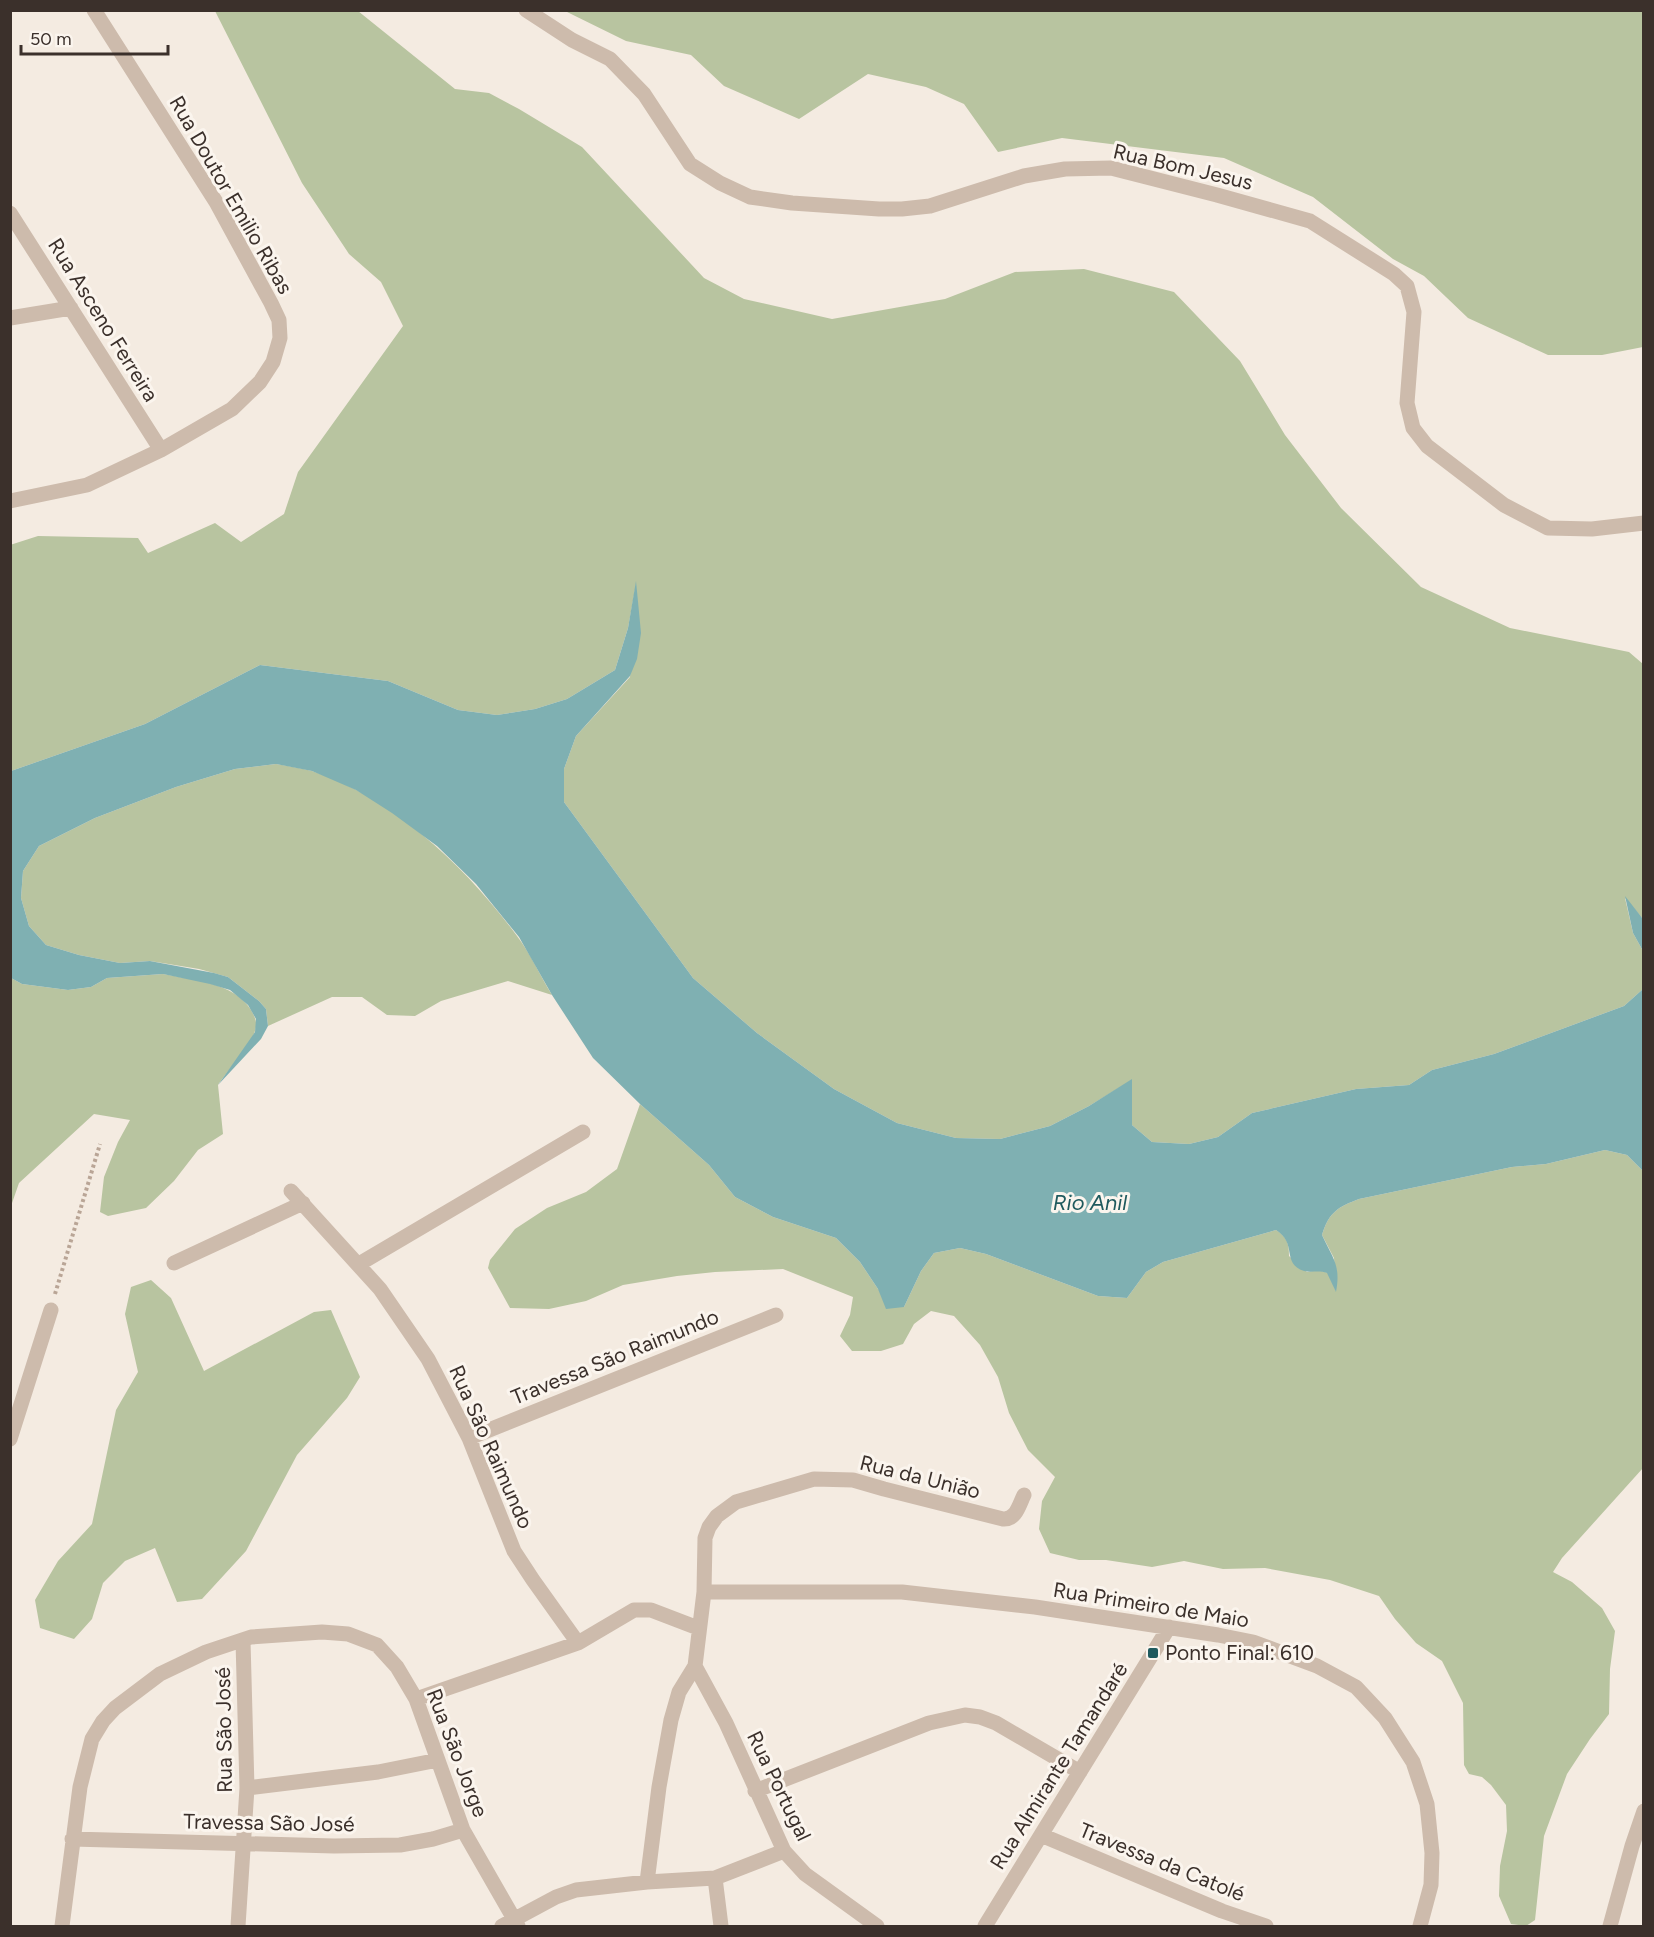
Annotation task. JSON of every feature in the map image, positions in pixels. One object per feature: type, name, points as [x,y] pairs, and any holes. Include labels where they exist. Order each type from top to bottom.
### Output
[{"type":"street","name":"Rua Doutor Emilio Ribas","points":[[10,501],[87,485],[161,450],[232,409],[260,382],[273,362],[280,338],[279,320],[216,202],[94,10]]},
{"type":"street","name":"Rua Bom Jesus","points":[[526,10],[572,40],[610,59],[644,94],[690,164],[720,183],[750,197],[803,204],[902,209],[930,206],[1024,176],[1065,169],[1111,168],[1310,222],[1394,274],[1407,285],[1414,312],[1407,404],[1413,428],[1427,446],[1504,505],[1548,528],[1592,529],[1644,523]]},
{"type":"street","name":"Rua Asceno Ferreira","points":[[10,213],[161,450]]},
{"type":"street","points":[[10,318],[71,308]]},
{"type":"street","points":[[359,1264],[583,1132]]},
{"type":"street","name":"Rua São Raimundo","points":[[291,1191],[380,1289],[428,1359],[469,1438],[514,1551],[578,1643]]},
{"type":"street","points":[[174,1263],[303,1203]]},
{"type":"street","points":[[10,1440],[51,1310]]},
{"type":"street","name":"Travessa São Raimundo","points":[[469,1438],[776,1315]]},
{"type":"street","name":"Rua da União","points":[[704,1592],[705,1538],[708,1527],[717,1516],[736,1502],[814,1479],[853,1480],[1009,1519],[1014,1516],[1024,1496]]},
{"type":"street","points":[[647,1882],[659,1787],[671,1720],[680,1692],[695,1666],[704,1592]]},
{"type":"street","name":"Rua Primeiro de Maio","points":[[704,1592],[902,1592],[1035,1607],[1253,1642],[1317,1666],[1356,1687],[1385,1718],[1413,1762],[1427,1804],[1432,1853],[1431,1885],[1420,1926]]},
{"type":"street","points":[[416,1699],[578,1643],[634,1610],[651,1610],[698,1628]]},
{"type":"street","name":"Rua Almirante Tamandaré","points":[[985,1926],[1169,1627]]},
{"type":"street","name":"Rua São Jorge","points":[[62,1926],[80,1787],[92,1739],[103,1721],[115,1708],[160,1674],[206,1652],[251,1637],[295,1632],[348,1634],[377,1645],[397,1667],[416,1699],[463,1830],[512,1924]]},
{"type":"street","name":"Rua São José","points":[[238,1926],[247,1788],[243,1641]]},
{"type":"street","name":"Rua Portugal","points":[[695,1666],[726,1723],[784,1851],[805,1874],[877,1926]]},
{"type":"street","points":[[755,1791],[930,1723],[965,1715],[980,1717],[996,1723],[1080,1772]]},
{"type":"street","points":[[247,1788],[367,1774],[438,1760]]},
{"type":"street","points":[[1610,1926],[1644,1811]]},
{"type":"street","name":"Travessa São José","points":[[72,1839],[334,1846],[400,1845],[433,1839],[463,1830]]},
{"type":"street","name":"Travessa da Catolé","points":[[1041,1835],[1222,1911],[1266,1926]]},
{"type":"street","points":[[512,1924],[556,1897],[576,1890],[647,1882],[715,1878],[784,1851]]},
{"type":"street","points":[[715,1878],[721,1926]]},
{"type":"path","points":[[51,1310],[100,1144]]},
{"type":"green space","points":[[215,11],[358,11],[455,89],[489,93],[582,147],[704,278],[744,299],[832,319],[945,299],[1015,272],[1084,269],[1174,292],[1240,361],[1285,435],[1341,508],[1421,587],[1510,628],[1629,652],[1643,664],[1643,919],[1625,898],[1633,933],[1643,951],[1643,989],[1624,1006],[1494,1054],[1432,1070],[1409,1085],[1356,1089],[1252,1113],[1218,1137],[1189,1144],[1152,1142],[1132,1125],[1132,1080],[1050,1126],[1000,1139],[956,1138],[897,1123],[834,1089],[757,1033],[693,978],[564,802],[564,769],[576,736],[630,677],[636,584],[628,628],[615,670],[567,699],[535,709],[497,715],[458,710],[388,681],[260,665],[145,724],[11,771],[10,545],[38,536],[138,538],[148,553],[215,523],[241,542],[284,514],[298,472],[403,326],[381,282],[349,254],[302,183]]},
{"type":"green space","points":[[565,11],[1643,11],[1643,347],[1602,355],[1548,355],[1468,318],[1424,276],[1393,259],[1313,197],[1224,158],[1062,138],[998,152],[964,104],[926,87],[868,74],[799,119],[724,86],[691,55],[626,41]]},
{"type":"green space","points":[[276,764],[312,771],[342,783],[400,817],[426,838],[452,861],[497,910],[522,943],[552,995],[508,981],[441,1001],[415,1016],[387,1015],[362,997],[332,997],[268,1026],[266,1009],[228,977],[199,969],[150,961],[120,963],[79,955],[46,945],[29,926],[21,898],[23,871],[39,846],[95,818],[176,787],[235,769]]},
{"type":"green space","points":[[163,974],[212,984],[234,993],[244,1001],[255,1018],[253,1036],[218,1085],[223,1134],[198,1150],[174,1181],[146,1208],[108,1216],[100,1212],[104,1177],[130,1120],[94,1114],[19,1183],[11,1206],[11,978],[22,984],[68,990],[91,987],[107,978]]},
{"type":"green space","points":[[640,1104],[709,1165],[735,1197],[773,1217],[836,1238],[860,1262],[878,1289],[904,1307],[921,1271],[934,1253],[960,1248],[986,1254],[1098,1296],[1127,1298],[1146,1272],[1163,1262],[1276,1230],[1287,1241],[1289,1256],[1307,1272],[1319,1270],[1328,1273],[1336,1291],[1334,1258],[1322,1235],[1331,1216],[1345,1205],[1359,1199],[1512,1167],[1546,1164],[1605,1150],[1627,1155],[1643,1171],[1643,1468],[1562,1558],[1553,1572],[1572,1582],[1602,1608],[1615,1631],[1610,1669],[1609,1714],[1567,1774],[1544,1836],[1535,1920],[1526,1926],[1511,1924],[1499,1896],[1500,1866],[1507,1831],[1506,1805],[1491,1785],[1482,1777],[1469,1774],[1464,1765],[1463,1703],[1442,1661],[1416,1643],[1379,1596],[1330,1580],[1265,1568],[1223,1569],[1184,1561],[1152,1567],[1106,1560],[1079,1560],[1050,1553],[1039,1529],[1042,1501],[1055,1477],[1028,1450],[1009,1413],[998,1377],[980,1345],[954,1316],[931,1311],[914,1324],[903,1344],[881,1351],[852,1351],[840,1336],[850,1315],[853,1297],[783,1269],[677,1276],[623,1285],[586,1301],[549,1309],[510,1308],[488,1268],[490,1260],[515,1229],[547,1208],[586,1192],[617,1169]]},
{"type":"green space","points":[[151,1280],[171,1298],[204,1371],[314,1312],[331,1310],[360,1377],[347,1398],[297,1455],[246,1551],[202,1599],[177,1602],[155,1548],[125,1561],[103,1583],[92,1619],[74,1639],[40,1628],[35,1600],[58,1561],[92,1524],[116,1410],[138,1372],[125,1314],[131,1287]]},
{"type":"water","name":"Rio Anil","points":[[636,581],[641,633],[637,659],[630,676],[576,736],[564,769],[564,802],[693,978],[757,1033],[834,1089],[897,1123],[956,1138],[1000,1139],[1050,1126],[1089,1106],[1132,1079],[1132,1125],[1152,1142],[1189,1144],[1218,1137],[1252,1113],[1356,1089],[1409,1085],[1432,1070],[1494,1054],[1624,1006],[1643,989],[1643,1171],[1627,1155],[1605,1150],[1546,1164],[1512,1167],[1359,1199],[1335,1211],[1322,1235],[1337,1268],[1336,1292],[1327,1273],[1307,1272],[1297,1268],[1283,1235],[1276,1230],[1163,1262],[1146,1272],[1127,1298],[1098,1296],[986,1254],[960,1248],[934,1253],[921,1271],[904,1307],[886,1309],[878,1289],[860,1262],[836,1238],[773,1217],[735,1197],[709,1165],[640,1104],[593,1058],[552,995],[519,937],[476,884],[437,846],[356,790],[312,771],[276,764],[235,769],[176,787],[95,818],[39,846],[23,871],[21,898],[29,926],[46,945],[79,955],[120,963],[150,961],[214,973],[228,977],[259,1001],[266,1009],[268,1026],[261,1039],[218,1085],[255,1032],[256,1019],[248,1005],[230,990],[163,974],[107,978],[91,987],[68,990],[22,984],[11,978],[11,771],[145,724],[260,665],[388,681],[458,710],[497,715],[535,709],[567,699],[615,670],[628,628]]},
{"type":"water","points":[[1625,896],[1643,919],[1643,951],[1633,933]]},
{"type":"place","name":"Ponto Final: 610","points":[[1153,1653]]}]
